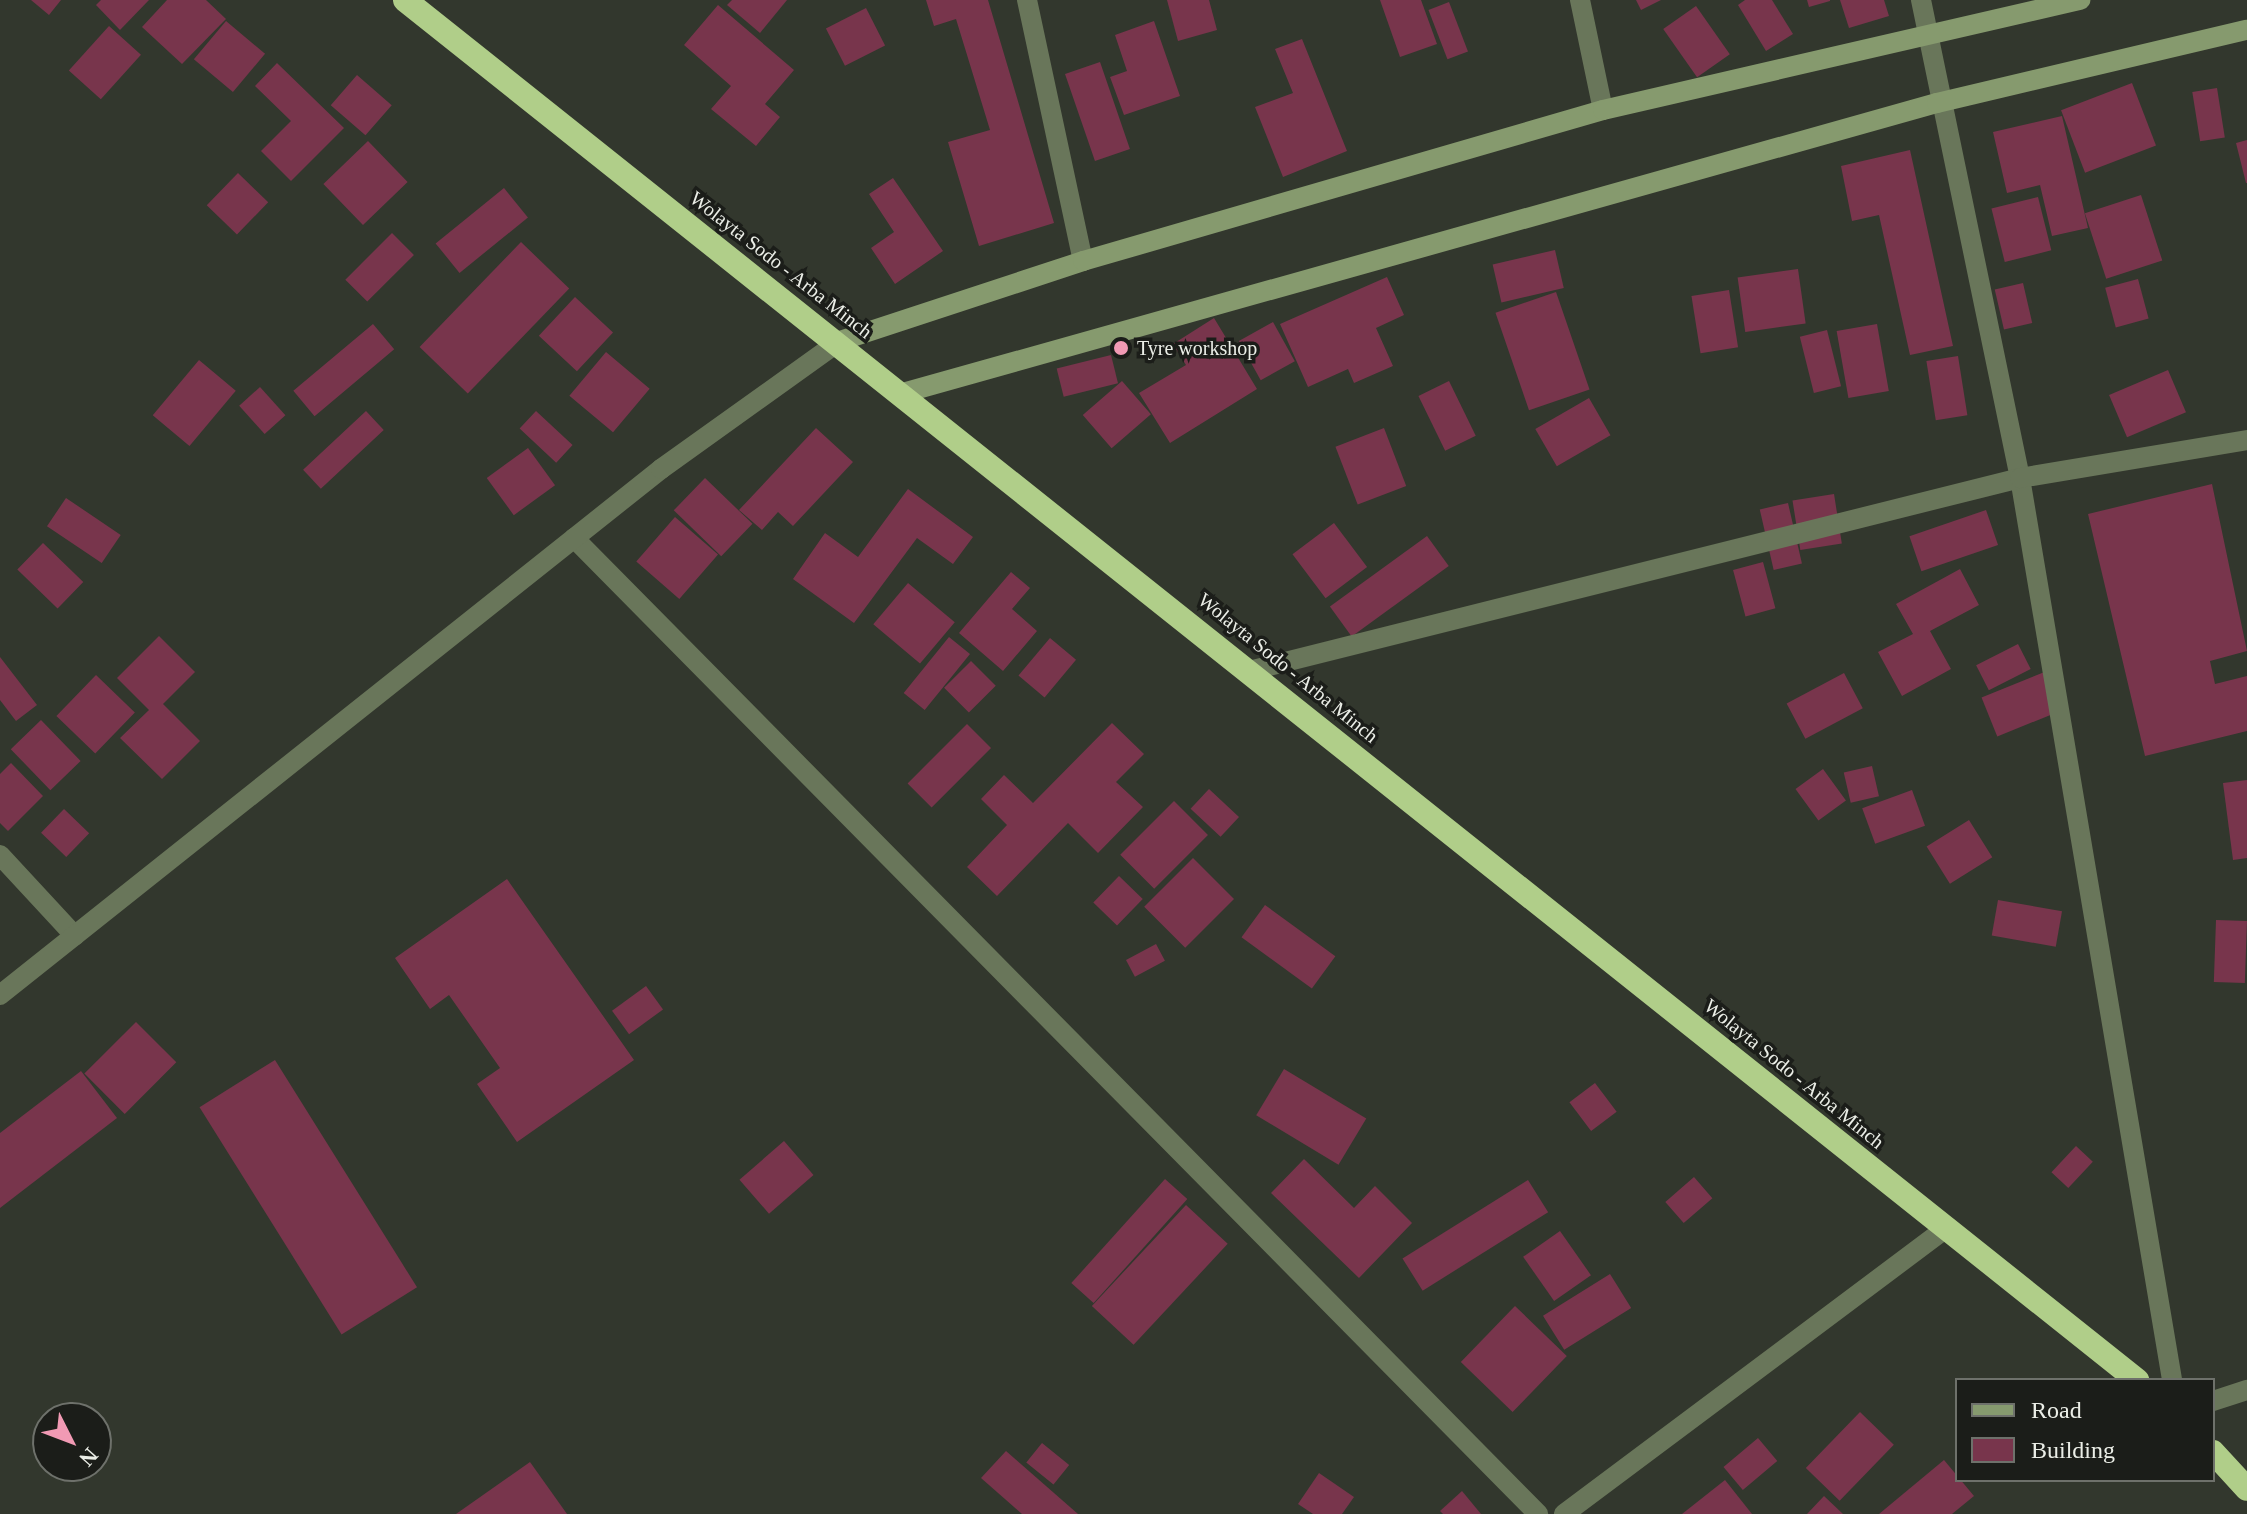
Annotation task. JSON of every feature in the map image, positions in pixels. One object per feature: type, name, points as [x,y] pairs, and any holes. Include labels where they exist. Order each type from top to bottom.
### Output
[{"type":"highway","name":"Wolayta Sodo - Arba Minch","points":[[405,0],[1253,670],[2135,1378]]},
{"type":"highway","points":[[2215,1454],[2247,1489]]},
{"type":"main road","points":[[840,341],[1083,261],[1603,110],[2081,0]]},
{"type":"main road","points":[[903,393],[1937,103],[2247,30]]},
{"type":"street","points":[[1027,0],[1083,261]]},
{"type":"street","points":[[1580,0],[1603,110]]},
{"type":"street","points":[[1921,0],[1937,103],[2020,478],[2172,1378]]},
{"type":"street","points":[[0,995],[574,538],[840,341]]},
{"type":"street","points":[[1253,670],[2020,478],[2247,440]]},
{"type":"street","points":[[574,538],[1538,1514]]},
{"type":"street","points":[[0,855],[75,936]]},
{"type":"street","points":[[1564,1514],[1947,1227]]},
{"type":"street","points":[[2215,1400],[2247,1390]]},
{"type":"building","points":[[31,0],[61,0],[49,15]]},
{"type":"building","points":[[101,0],[149,0],[120,30],[96,5]]},
{"type":"building","points":[[167,0],[206,0],[226,19],[182,64],[142,27]]},
{"type":"building","points":[[732,0],[787,0],[760,33],[727,5]]},
{"type":"building","points":[[926,0],[988,0],[1054,223],[979,246],[948,142],[990,130],[956,19],[934,26]]},
{"type":"building","points":[[1167,0],[1209,0],[1217,30],[1178,41]]},
{"type":"building","points":[[1380,0],[1421,0],[1437,44],[1400,57]]},
{"type":"building","points":[[1636,0],[1661,0],[1641,10]]},
{"type":"building","points":[[1745,0],[1772,0],[1793,34],[1766,51],[1738,5]]},
{"type":"building","points":[[1807,0],[1830,0],[1830,1],[1809,7]]},
{"type":"building","points":[[1840,0],[1884,0],[1889,16],[1849,28]]},
{"type":"building","points":[[1449,2],[1468,51],[1447,59],[1428,10]]},
{"type":"building","points":[[718,5],[794,70],[765,104],[780,117],[756,146],[711,109],[731,86],[684,45]]},
{"type":"building","points":[[1696,6],[1730,54],[1697,77],[1663,29]]},
{"type":"building","points":[[866,8],[885,45],[845,66],[826,28]]},
{"type":"building","points":[[226,21],[265,54],[233,92],[194,59]]},
{"type":"building","points":[[1154,21],[1180,96],[1124,115],[1110,77],[1127,71],[1115,35]]},
{"type":"building","points":[[109,26],[141,55],[101,99],[69,71]]},
{"type":"building","points":[[1302,39],[1347,151],[1283,177],[1255,107],[1293,93],[1275,49]]},
{"type":"building","points":[[1100,62],[1130,149],[1095,161],[1065,74]]},
{"type":"building","points":[[277,63],[344,128],[291,181],[261,151],[291,121],[255,86]]},
{"type":"building","points":[[357,75],[392,105],[365,135],[331,105]]},
{"type":"building","points":[[2132,83],[2156,146],[2085,173],[2061,110]]},
{"type":"building","points":[[2217,88],[2225,137],[2200,141],[2192,92]]},
{"type":"building","points":[[2062,116],[2088,228],[2052,236],[2040,185],[2007,193],[1993,132]]},
{"type":"building","points":[[2247,140],[2247,183],[2246,183],[2236,143]]},
{"type":"building","points":[[368,141],[408,182],[363,225],[323,184]]},
{"type":"building","points":[[1910,150],[1953,346],[1910,355],[1879,215],[1852,221],[1841,166]]},
{"type":"building","points":[[238,173],[268,202],[237,235],[207,205]]},
{"type":"building","points":[[893,178],[943,251],[895,284],[871,248],[894,232],[869,194]]},
{"type":"building","points":[[504,188],[528,218],[460,273],[436,243]]},
{"type":"building","points":[[2141,195],[2162,261],[2106,279],[2085,213]]},
{"type":"building","points":[[2038,197],[2051,250],[2005,262],[1991,209]]},
{"type":"building","points":[[392,233],[414,255],[367,302],[345,280]]},
{"type":"building","points":[[521,242],[569,289],[468,394],[420,347]]},
{"type":"building","points":[[1555,250],[1564,288],[1501,302],[1493,264]]},
{"type":"building","points":[[1798,269],[1806,323],[1745,332],[1738,277]]},
{"type":"building","points":[[1387,277],[1404,315],[1376,328],[1393,366],[1354,383],[1348,369],[1308,387],[1280,324]]},
{"type":"building","points":[[2138,279],[2149,319],[2116,327],[2105,288]]},
{"type":"building","points":[[2023,283],[2032,323],[2004,329],[1995,290]]},
{"type":"building","points":[[1729,290],[1738,347],[1701,353],[1691,296]]},
{"type":"building","points":[[1556,292],[1590,389],[1529,410],[1495,313]]},
{"type":"building","points":[[575,297],[613,332],[577,371],[539,336]]},
{"type":"building","points":[[1214,318],[1257,389],[1170,443],[1139,393],[1186,365],[1173,344]]},
{"type":"building","points":[[1273,322],[1295,361],[1261,380],[1239,341]]},
{"type":"building","points":[[373,324],[394,349],[315,416],[293,391]]},
{"type":"building","points":[[1877,324],[1889,391],[1848,398],[1837,331]]},
{"type":"building","points":[[1827,330],[1841,386],[1814,393],[1800,337]]},
{"type":"building","points":[[606,352],[650,389],[613,432],[569,396]]},
{"type":"building","points":[[1111,355],[1118,383],[1064,397],[1057,369]]},
{"type":"building","points":[[1958,356],[1967,415],[1936,420],[1926,361]]},
{"type":"building","points":[[199,360],[236,391],[189,446],[153,415]]},
{"type":"building","points":[[2168,370],[2186,412],[2127,437],[2109,395]]},
{"type":"building","points":[[1122,381],[1151,414],[1112,448],[1083,415]]},
{"type":"building","points":[[1449,381],[1476,436],[1445,451],[1418,396]]},
{"type":"building","points":[[260,387],[285,415],[265,434],[239,406]]},
{"type":"building","points":[[1589,398],[1610,435],[1557,466],[1535,429]]},
{"type":"building","points":[[366,411],[384,430],[321,489],[303,470]]},
{"type":"building","points":[[536,411],[573,445],[556,463],[520,429]]},
{"type":"building","points":[[816,428],[853,462],[793,526],[778,512],[762,530],[739,510]]},
{"type":"building","points":[[1384,428],[1406,486],[1358,505],[1335,447]]},
{"type":"building","points":[[528,448],[555,485],[514,515],[487,478]]},
{"type":"building","points":[[705,478],[752,524],[721,556],[674,510]]},
{"type":"building","points":[[2212,484],[2247,651],[2210,661],[2215,684],[2247,676],[2247,731],[2145,756],[2088,514]]},
{"type":"building","points":[[908,489],[973,537],[953,564],[917,538],[854,623],[793,579],[825,533],[858,557]]},
{"type":"building","points":[[1834,494],[1842,543],[1800,550],[1793,501]]},
{"type":"building","points":[[66,498],[121,535],[102,563],[47,526]]},
{"type":"building","points":[[1788,503],[1802,563],[1774,570],[1760,510]]},
{"type":"building","points":[[1986,510],[1998,545],[1921,571],[1909,536]]},
{"type":"building","points":[[675,517],[718,554],[679,599],[636,562]]},
{"type":"building","points":[[1334,523],[1367,567],[1326,598],[1292,554]]},
{"type":"building","points":[[1427,536],[1449,566],[1352,636],[1330,607]]},
{"type":"building","points":[[43,543],[83,582],[58,609],[17,570]]},
{"type":"building","points":[[1763,562],[1775,608],[1745,616],[1733,570]]},
{"type":"building","points":[[1960,569],[1979,605],[1930,631],[1951,669],[1902,696],[1878,652],[1913,634],[1896,604]]},
{"type":"building","points":[[1011,572],[1030,588],[1012,609],[1037,631],[1003,671],[959,633]]},
{"type":"building","points":[[908,583],[955,622],[920,664],[873,624]]},
{"type":"building","points":[[159,636],[195,672],[163,704],[200,741],[162,779],[120,738],[149,710],[117,678]]},
{"type":"building","points":[[949,637],[970,654],[925,710],[904,693]]},
{"type":"building","points":[[1050,638],[1076,660],[1045,697],[1019,676]]},
{"type":"building","points":[[2018,644],[2031,669],[1989,690],[1976,665]]},
{"type":"building","points":[[0,657],[37,705],[16,721],[0,700]]},
{"type":"building","points":[[971,661],[996,686],[969,713],[944,688]]},
{"type":"building","points":[[2052,669],[2068,708],[1997,736],[1982,697]]},
{"type":"building","points":[[1844,673],[1863,708],[1805,739],[1787,704]]},
{"type":"building","points":[[96,675],[135,713],[95,754],[56,716]]},
{"type":"building","points":[[41,720],[81,761],[50,790],[11,749]]},
{"type":"building","points":[[1112,723],[1144,754],[1116,782],[1143,807],[1098,853],[1068,823],[997,896],[967,867],[1007,825],[981,799],[1004,775],[1033,803]]},
{"type":"building","points":[[967,724],[991,748],[932,807],[908,783]]},
{"type":"building","points":[[11,763],[43,796],[8,831],[0,823],[0,774]]},
{"type":"building","points":[[1872,766],[1879,796],[1851,803],[1844,773]]},
{"type":"building","points":[[1823,769],[1846,801],[1818,821],[1795,789]]},
{"type":"building","points":[[2247,780],[2247,858],[2233,860],[2223,783]]},
{"type":"building","points":[[1209,789],[1239,817],[1221,837],[1191,809]]},
{"type":"building","points":[[1912,790],[1925,826],[1875,844],[1862,808]]},
{"type":"building","points":[[1174,801],[1208,835],[1154,889],[1120,855]]},
{"type":"building","points":[[64,809],[89,833],[66,857],[41,833]]},
{"type":"building","points":[[1969,820],[1992,857],[1950,884],[1927,846]]},
{"type":"building","points":[[1193,858],[1234,899],[1185,948],[1144,907]]},
{"type":"building","points":[[1119,876],[1143,899],[1117,926],[1093,903]]},
{"type":"building","points":[[507,879],[634,1060],[517,1142],[477,1084],[500,1068],[449,995],[430,1009],[395,958]]},
{"type":"building","points":[[1998,900],[2062,911],[2056,947],[1992,935]]},
{"type":"building","points":[[1265,905],[1335,956],[1312,988],[1241,937]]},
{"type":"building","points":[[2216,920],[2247,921],[2245,983],[2214,982]]},
{"type":"building","points":[[1156,944],[1165,961],[1135,977],[1126,960]]},
{"type":"building","points":[[646,986],[663,1009],[629,1034],[612,1011]]},
{"type":"building","points":[[136,1022],[176,1062],[125,1114],[84,1074]]},
{"type":"building","points":[[275,1060],[417,1287],[342,1334],[200,1107]]},
{"type":"building","points":[[1284,1069],[1366,1118],[1338,1165],[1256,1115]]},
{"type":"building","points":[[81,1071],[117,1118],[0,1208],[0,1133]]},
{"type":"building","points":[[1595,1083],[1617,1112],[1591,1131],[1569,1102]]},
{"type":"building","points":[[784,1141],[814,1175],[769,1214],[739,1180]]},
{"type":"building","points":[[2076,1146],[2093,1162],[2068,1188],[2051,1172]]},
{"type":"building","points":[[1304,1159],[1354,1208],[1375,1186],[1412,1223],[1359,1278],[1271,1193]]},
{"type":"building","points":[[1694,1177],[1712,1198],[1684,1223],[1665,1202]]},
{"type":"building","points":[[1165,1179],[1187,1199],[1094,1303],[1071,1283]]},
{"type":"building","points":[[1528,1180],[1548,1212],[1423,1291],[1402,1258]]},
{"type":"building","points":[[1186,1205],[1228,1244],[1134,1345],[1092,1306]]},
{"type":"building","points":[[1560,1231],[1591,1275],[1554,1301],[1523,1257]]},
{"type":"building","points":[[1610,1274],[1631,1308],[1564,1350],[1543,1316]]},
{"type":"building","points":[[1515,1306],[1567,1356],[1513,1412],[1461,1362]]},
{"type":"building","points":[[1860,1412],[1894,1445],[1840,1501],[1806,1468]]},
{"type":"building","points":[[1758,1438],[1777,1461],[1743,1490],[1724,1467]]},
{"type":"building","points":[[1042,1443],[1069,1465],[1053,1484],[1026,1462]]},
{"type":"building","points":[[1006,1451],[1078,1514],[1022,1514],[981,1478]]},
{"type":"building","points":[[1944,1460],[1955,1473],[1955,1482],[1962,1482],[1974,1496],[1952,1514],[1879,1514]]},
{"type":"building","points":[[530,1462],[567,1514],[456,1514]]},
{"type":"building","points":[[1319,1473],[1354,1497],[1342,1514],[1313,1514],[1298,1504]]},
{"type":"building","points":[[1725,1480],[1752,1514],[1682,1514]]},
{"type":"building","points":[[1462,1491],[1481,1514],[1443,1514],[1440,1511]]},
{"type":"building","points":[[1824,1496],[1843,1514],[1807,1514]]},
{"type":"place","name":"Tyre workshop","points":[[1121,348]]}]
